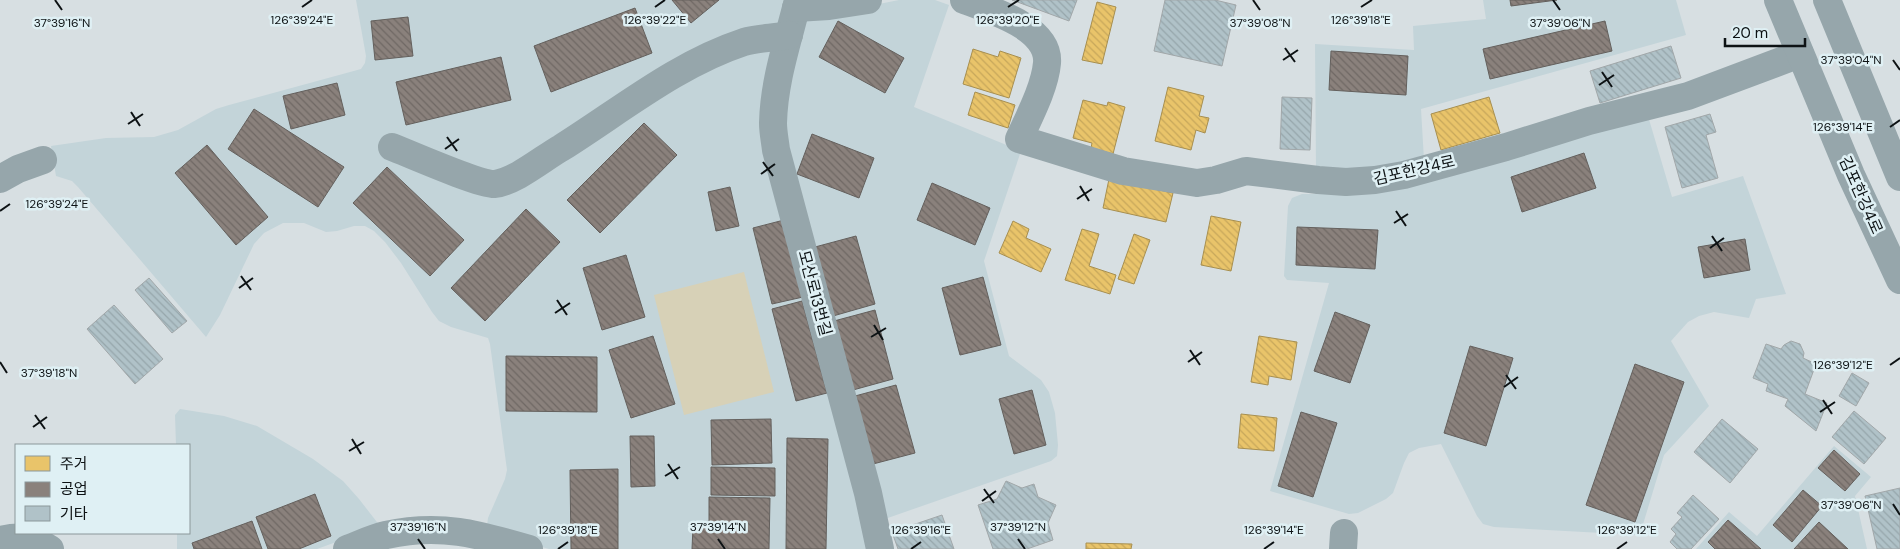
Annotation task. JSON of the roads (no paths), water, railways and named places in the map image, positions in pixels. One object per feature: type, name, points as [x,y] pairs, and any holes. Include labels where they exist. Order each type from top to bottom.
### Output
[{"type":"street","name":"모산로13번길","points":[[868,0],[830,6],[797,4],[783,56],[776,92],[773,124],[776,150],[868,494],[880,549]]},
{"type":"street","name":"김포한강4로","points":[[964,0],[998,12],[1030,30],[1040,41],[1046,53],[1048,62],[1045,75],[1019,139],[1123,171],[1197,183],[1216,180],[1246,171],[1346,182],[1375,180],[1422,170],[1506,147],[1589,121],[1688,96],[1800,54]]},
{"type":"street","name":"김포한강4로","points":[[1778,0],[1851,175],[1900,280]]},
{"type":"street","points":[[1827,0],[1894,148],[1900,177]]},
{"type":"street","points":[[392,147],[454,172],[493,184],[510,179],[601,123],[664,80],[714,54],[746,42],[789,36]]},
{"type":"street","points":[[0,179],[18,169],[43,160]]},
{"type":"street","points":[[347,549],[385,535],[426,529],[457,530],[515,547]]},
{"type":"street","points":[[0,540],[17,536],[38,542],[50,549]]}]
